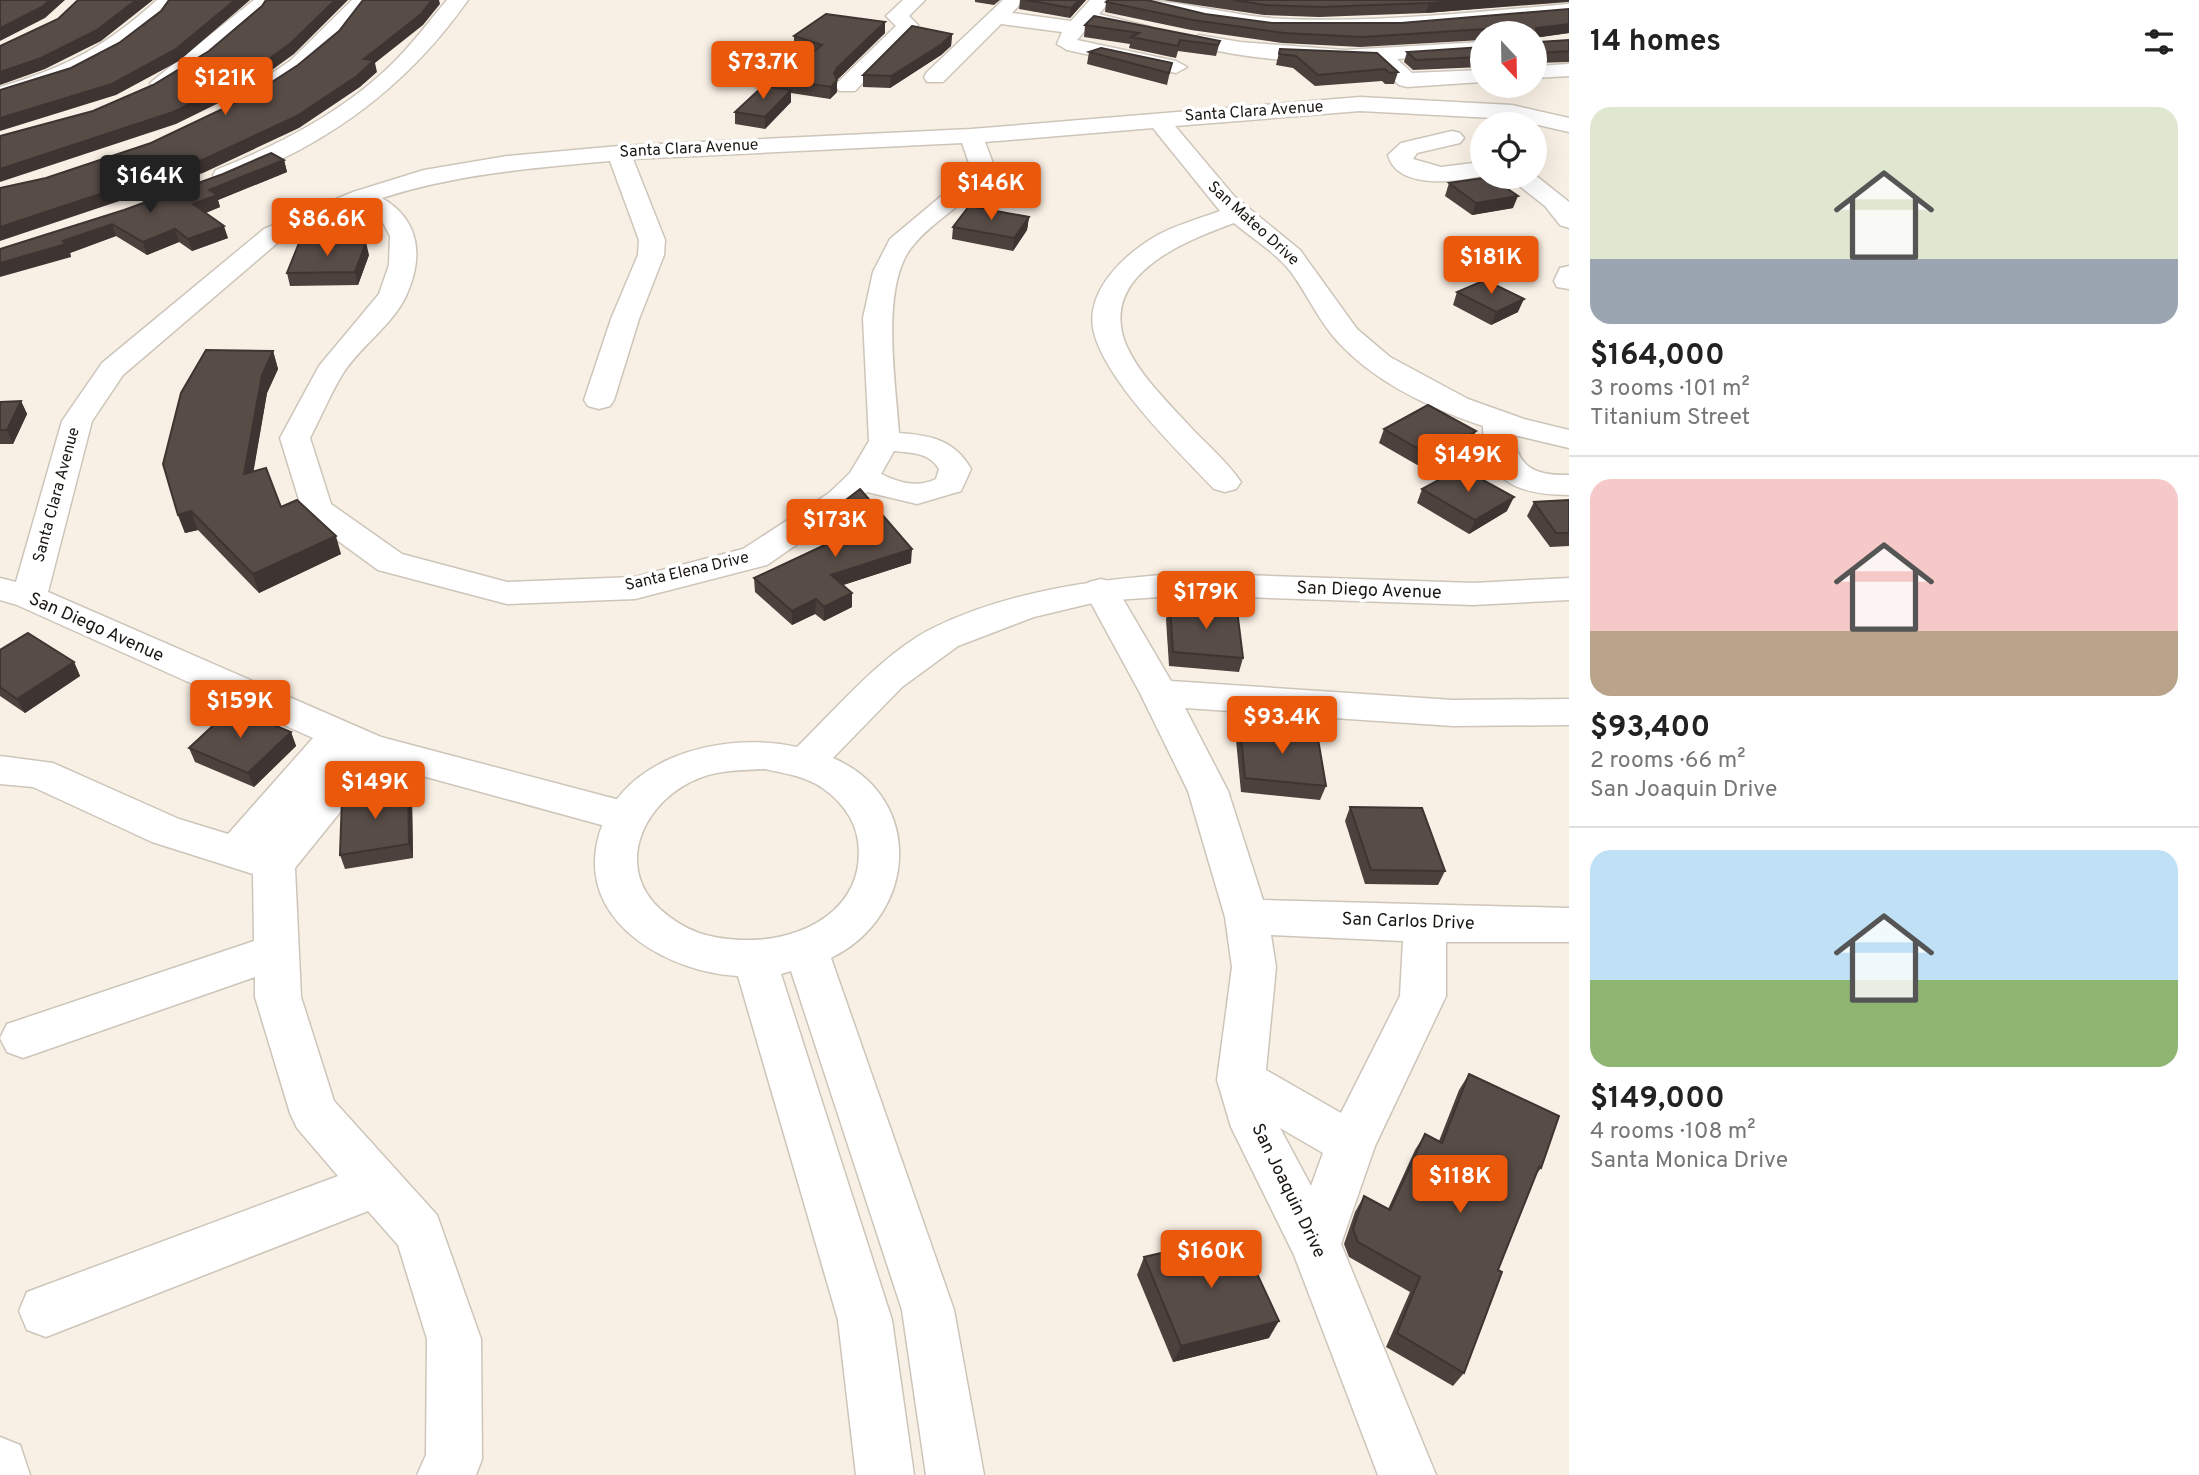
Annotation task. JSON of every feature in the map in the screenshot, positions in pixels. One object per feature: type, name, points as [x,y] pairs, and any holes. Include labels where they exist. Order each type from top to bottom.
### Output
[{"type":"street","points":[[0,94],[48,79],[88,62],[124,40],[169,0]]},
{"type":"street","points":[[146,91],[179,73],[267,0]]},
{"type":"street","points":[[241,103],[270,87],[298,66],[363,0]]},
{"type":"street","points":[[201,184],[282,149],[347,111],[396,72],[458,0]]},
{"type":"street","points":[[847,86],[908,25],[896,16],[915,0]]},
{"type":"street","points":[[935,77],[1014,0]]},
{"type":"street","points":[[1101,0],[1067,44],[1176,67]]},
{"type":"street","points":[[1140,0],[1239,21],[1294,24],[1356,16],[1380,24],[1569,10]]},
{"type":"street","points":[[1272,0],[1294,24]]},
{"type":"street","points":[[1356,16],[1380,55],[1407,80],[1470,77]]},
{"type":"street","points":[[996,17],[1081,23],[1157,34]]},
{"type":"street","points":[[1185,39],[1312,55],[1380,55],[1470,49]]},
{"type":"street","points":[[1547,71],[1569,70]]},
{"type":"street","name":"Santa Clara Avenue","points":[[14,593],[76,421],[112,369],[273,234],[362,197],[424,177],[507,163],[619,153],[971,136],[1360,104],[1437,106],[1512,112],[1565,120]]},
{"type":"street","points":[[1437,106],[1440,129],[1470,149]]},
{"type":"street","name":"San Mateo Drive","points":[[1158,119],[1208,184],[1237,213],[1289,254],[1331,315],[1357,344],[1397,374],[1432,393],[1498,422],[1569,439]]},
{"type":"street","points":[[863,478],[911,495],[939,490],[954,477],[952,461],[935,449],[884,441],[877,317],[886,272],[899,245],[973,181],[982,166],[971,136]]},
{"type":"street","points":[[1452,138],[1409,148],[1400,155],[1402,163],[1412,169],[1435,174],[1470,170]]},
{"type":"street","points":[[599,400],[625,319],[651,256],[652,240],[619,153]]},
{"type":"street","points":[[1541,189],[1563,208],[1569,220]]},
{"type":"street","name":"Santa Elena Drive","points":[[362,197],[391,214],[403,236],[402,265],[392,296],[329,372],[295,438],[316,509],[390,562],[507,593],[635,588],[755,557],[840,500],[863,478],[884,441]]},
{"type":"street","points":[[1225,482],[1125,373],[1108,342],[1105,315],[1126,270],[1160,244],[1237,213]]},
{"type":"street","points":[[1498,422],[1497,448],[1508,467],[1525,481],[1545,487],[1569,485]]},
{"type":"street","name":"San Diego Avenue","points":[[805,763],[889,678],[944,637],[1025,607],[1101,590],[1188,584],[1474,594],[1569,589]]},
{"type":"street","name":"San Joaquin Drive","points":[[1101,590],[1159,693],[1208,791],[1247,917],[1254,967],[1241,1080],[1255,1127],[1315,1244],[1407,1475]]},
{"type":"street","name":"San Diego Avenue","points":[[14,593],[354,741],[627,817]]},
{"type":"street","points":[[1159,693],[1453,713],[1569,712]]},
{"type":"street","points":[[256,857],[354,741]]},
{"type":"street","points":[[765,755],[805,763],[839,780],[865,804],[880,835],[881,868],[869,900],[843,929],[806,949],[755,960],[698,952],[667,940],[636,915],[619,883],[616,849],[627,817],[651,789],[684,768],[723,757],[765,755]]},
{"type":"street","points":[[0,770],[39,773],[166,831],[256,857]]},
{"type":"street","points":[[256,857],[277,951],[278,997],[314,1113],[419,1232],[454,1339],[454,1459],[446,1475]]},
{"type":"street","name":"San Carlos Drive","points":[[1247,917],[1425,924],[1569,925]]},
{"type":"street","points":[[1315,1244],[1351,1144],[1423,996],[1425,924]]},
{"type":"street","points":[[806,949],[928,1310],[955,1475]]},
{"type":"street","points":[[23,1038],[277,951]]},
{"type":"street","points":[[755,960],[865,1320],[886,1475]]},
{"type":"street","points":[[1241,1080],[1351,1144]]},
{"type":"street","points":[[46,1311],[377,1184]]},
{"type":"street","points":[[0,1465],[1,1475]]},
{"type":"building","points":[[0,0],[50,0],[42,7],[0,28]]},
{"type":"building","points":[[78,0],[136,0],[97,30],[41,58],[0,72],[0,46],[58,19]]},
{"type":"building","points":[[169,0],[235,0],[176,49],[112,84],[0,118],[0,90],[71,68],[119,43],[161,11]]},
{"type":"building","points":[[266,0],[335,0],[291,43],[240,80],[173,112],[0,169],[0,136],[93,111],[153,85],[209,51]]},
{"type":"building","points":[[363,0],[432,0],[421,14],[364,59],[374,60],[357,76],[297,116],[200,161],[0,227],[0,188],[46,178],[151,143],[252,95],[298,65],[339,31]]},
{"type":"building","points":[[1026,0],[1079,0],[1071,8]]},
{"type":"building","points":[[1147,0],[1205,14],[1272,23],[1401,23],[1569,9],[1569,24],[1547,27],[1547,21],[1470,21],[1470,30],[1363,37],[1284,33],[1193,20],[1106,2]]},
{"type":"building","points":[[1233,0],[1471,0],[1321,7],[1266,5]]},
{"type":"building","points":[[826,14],[885,22],[837,68],[834,73],[837,80],[831,87],[779,79],[822,45],[794,36]]},
{"type":"building","points":[[1094,16],[1220,41],[1218,45],[1180,40],[1178,46],[1131,37],[1139,33],[1085,25]]},
{"type":"building","points":[[912,26],[952,34],[942,44],[891,76],[863,75]]},
{"type":"building","points":[[1569,40],[1569,51],[1547,52],[1547,41]]},
{"type":"building","points":[[1101,48],[1172,63],[1169,73],[1089,52]]},
{"type":"building","points":[[1470,48],[1470,58],[1416,60],[1407,52]]},
{"type":"building","points":[[1280,49],[1377,53],[1398,72],[1389,73],[1385,69],[1318,75],[1296,56],[1279,54]]},
{"type":"building","points":[[763,86],[791,90],[765,117],[735,112]]},
{"type":"building","points":[[271,153],[284,160],[209,190],[217,195],[193,204],[224,226],[188,239],[175,229],[143,242],[112,224],[63,241],[66,244],[0,263],[0,249],[124,210],[223,174]]},
{"type":"building","points":[[1470,180],[1470,189],[1508,189],[1518,196],[1476,203],[1449,183]]},
{"type":"building","points":[[969,206],[1029,217],[1014,238],[953,227]]},
{"type":"building","points":[[366,242],[355,272],[287,273],[299,243]]},
{"type":"building","points":[[1485,280],[1524,299],[1496,312],[1457,292]]},
{"type":"building","points":[[206,350],[273,351],[262,375],[244,474],[266,468],[281,507],[297,500],[336,536],[253,574],[191,511],[178,515],[163,464],[181,393]]},
{"type":"building","points":[[21,401],[7,430],[0,430],[0,402]]},
{"type":"building","points":[[1428,405],[1476,431],[1431,456],[1384,429]]},
{"type":"building","points":[[1461,468],[1514,497],[1475,520],[1422,489]]},
{"type":"building","points":[[860,489],[912,549],[831,575],[852,593],[824,607],[816,599],[792,611],[754,578],[827,544],[825,541],[864,529],[842,503]]},
{"type":"building","points":[[1569,500],[1569,533],[1556,533],[1534,502]]},
{"type":"building","points":[[1170,605],[1237,610],[1243,658],[1173,652]]},
{"type":"building","points":[[28,633],[74,662],[17,699],[0,687],[0,650]]},
{"type":"building","points":[[232,708],[291,732],[248,773],[189,748]]},
{"type":"building","points":[[1240,726],[1317,733],[1326,786],[1245,778]]},
{"type":"building","points":[[408,787],[409,844],[340,855],[342,797]]},
{"type":"building","points":[[1350,807],[1422,808],[1445,871],[1371,870]]},
{"type":"building","points":[[1469,1074],[1559,1116],[1541,1168],[1539,1167],[1498,1270],[1502,1272],[1464,1373],[1397,1333],[1420,1277],[1358,1242],[1353,1229],[1364,1196],[1390,1210],[1425,1134],[1442,1143]]},
{"type":"building","points":[[1239,1235],[1279,1321],[1181,1346],[1144,1257]]}]
